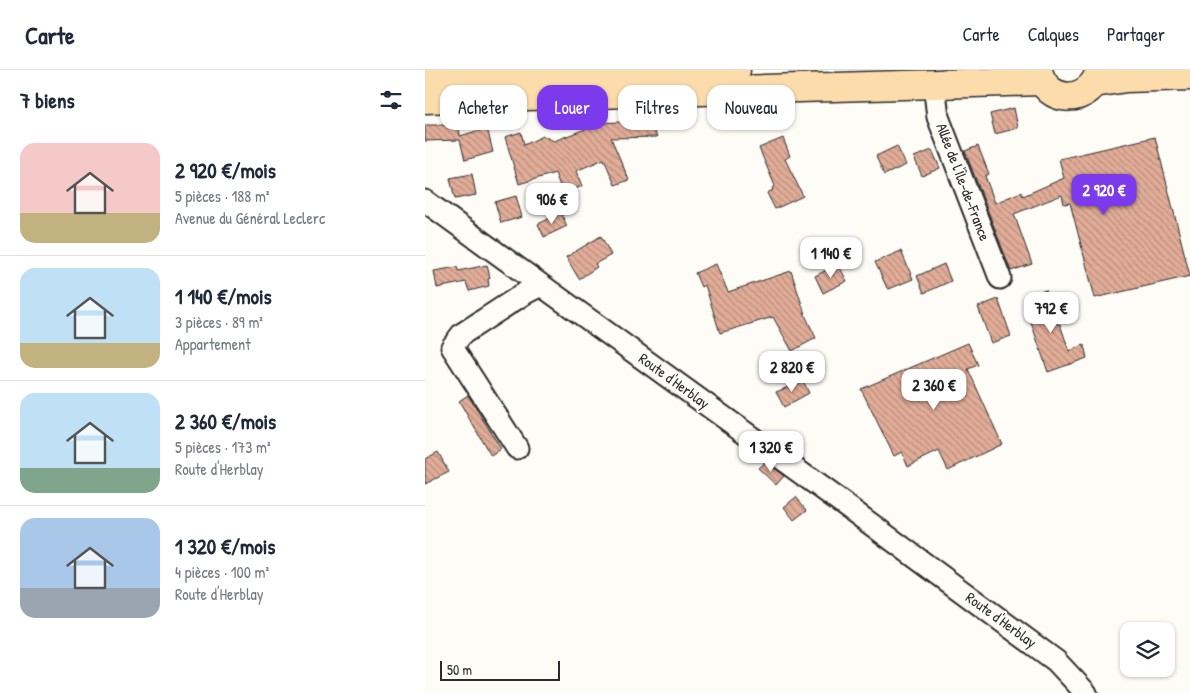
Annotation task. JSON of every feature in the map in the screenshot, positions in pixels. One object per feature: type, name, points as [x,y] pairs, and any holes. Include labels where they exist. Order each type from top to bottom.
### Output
[{"type":"main road","points":[[425,79],[736,70]]},
{"type":"main road","points":[[425,99],[934,84],[1040,76],[1051,91],[1068,97],[1080,95],[1097,77],[1190,76]]},
{"type":"street","name":"Allée de l'Île-de-France","points":[[934,84],[938,117],[1000,278]]},
{"type":"street","name":"Route d'Herblay","points":[[425,201],[1056,661],[1086,693]]},
{"type":"street","points":[[517,448],[452,347],[462,334],[541,284]]},
{"type":"building","points":[[1014,108],[1018,128],[995,134],[990,114]]},
{"type":"building","points":[[608,122],[618,122],[618,130],[654,130],[657,137],[611,138],[629,180],[615,185],[604,159],[576,171],[582,186],[563,194],[555,173],[519,184],[505,137],[521,132],[524,145],[543,136],[554,141],[583,130],[608,130]]},
{"type":"building","points":[[425,125],[440,125],[440,130],[459,130],[460,136],[480,130],[488,130],[493,152],[465,160],[460,140],[425,141]]},
{"type":"building","points":[[1155,137],[1190,276],[1095,298],[1070,203],[1064,204],[1062,195],[1014,214],[1032,264],[1011,271],[965,151],[978,146],[989,174],[985,176],[995,203],[1021,192],[1023,196],[1064,178],[1059,159]]},
{"type":"building","points":[[783,138],[790,156],[785,159],[803,196],[775,209],[767,193],[773,190],[772,188],[775,186],[759,148]]},
{"type":"building","points":[[897,146],[906,165],[884,175],[876,156]]},
{"type":"building","points":[[932,150],[940,168],[922,176],[914,157]]},
{"type":"building","points":[[472,174],[476,195],[455,199],[450,178]]},
{"type":"building","points":[[516,196],[522,217],[501,223],[495,202]]},
{"type":"building","points":[[561,213],[567,226],[544,237],[538,224]]},
{"type":"building","points":[[601,236],[611,255],[595,264],[597,267],[579,279],[566,257]]},
{"type":"building","points":[[901,251],[913,279],[889,289],[875,262]]},
{"type":"building","points":[[716,264],[728,292],[791,271],[806,317],[816,338],[792,351],[773,317],[720,333],[705,285],[701,287],[695,273]]},
{"type":"building","points":[[838,264],[847,281],[823,293],[815,276]]},
{"type":"building","points":[[944,264],[951,281],[924,293],[917,276]]},
{"type":"building","points":[[487,265],[490,278],[488,279],[489,286],[469,291],[466,282],[437,288],[434,271],[457,267],[458,271]]},
{"type":"building","points":[[1046,290],[1069,351],[1084,345],[1087,358],[1048,372],[1024,297]]},
{"type":"building","points":[[998,299],[1011,336],[991,343],[978,307]]},
{"type":"building","points":[[968,343],[978,365],[968,369],[1002,444],[948,470],[939,451],[908,466],[902,452],[894,456],[861,389]]},
{"type":"building","points":[[803,381],[809,393],[784,407],[776,392]]},
{"type":"building","points":[[468,395],[501,449],[491,456],[459,401]]},
{"type":"building","points":[[438,452],[449,472],[425,484],[425,459]]},
{"type":"building","points":[[765,462],[784,476],[776,485],[758,468]]},
{"type":"building","points":[[796,497],[807,510],[794,520],[784,507]]}]
